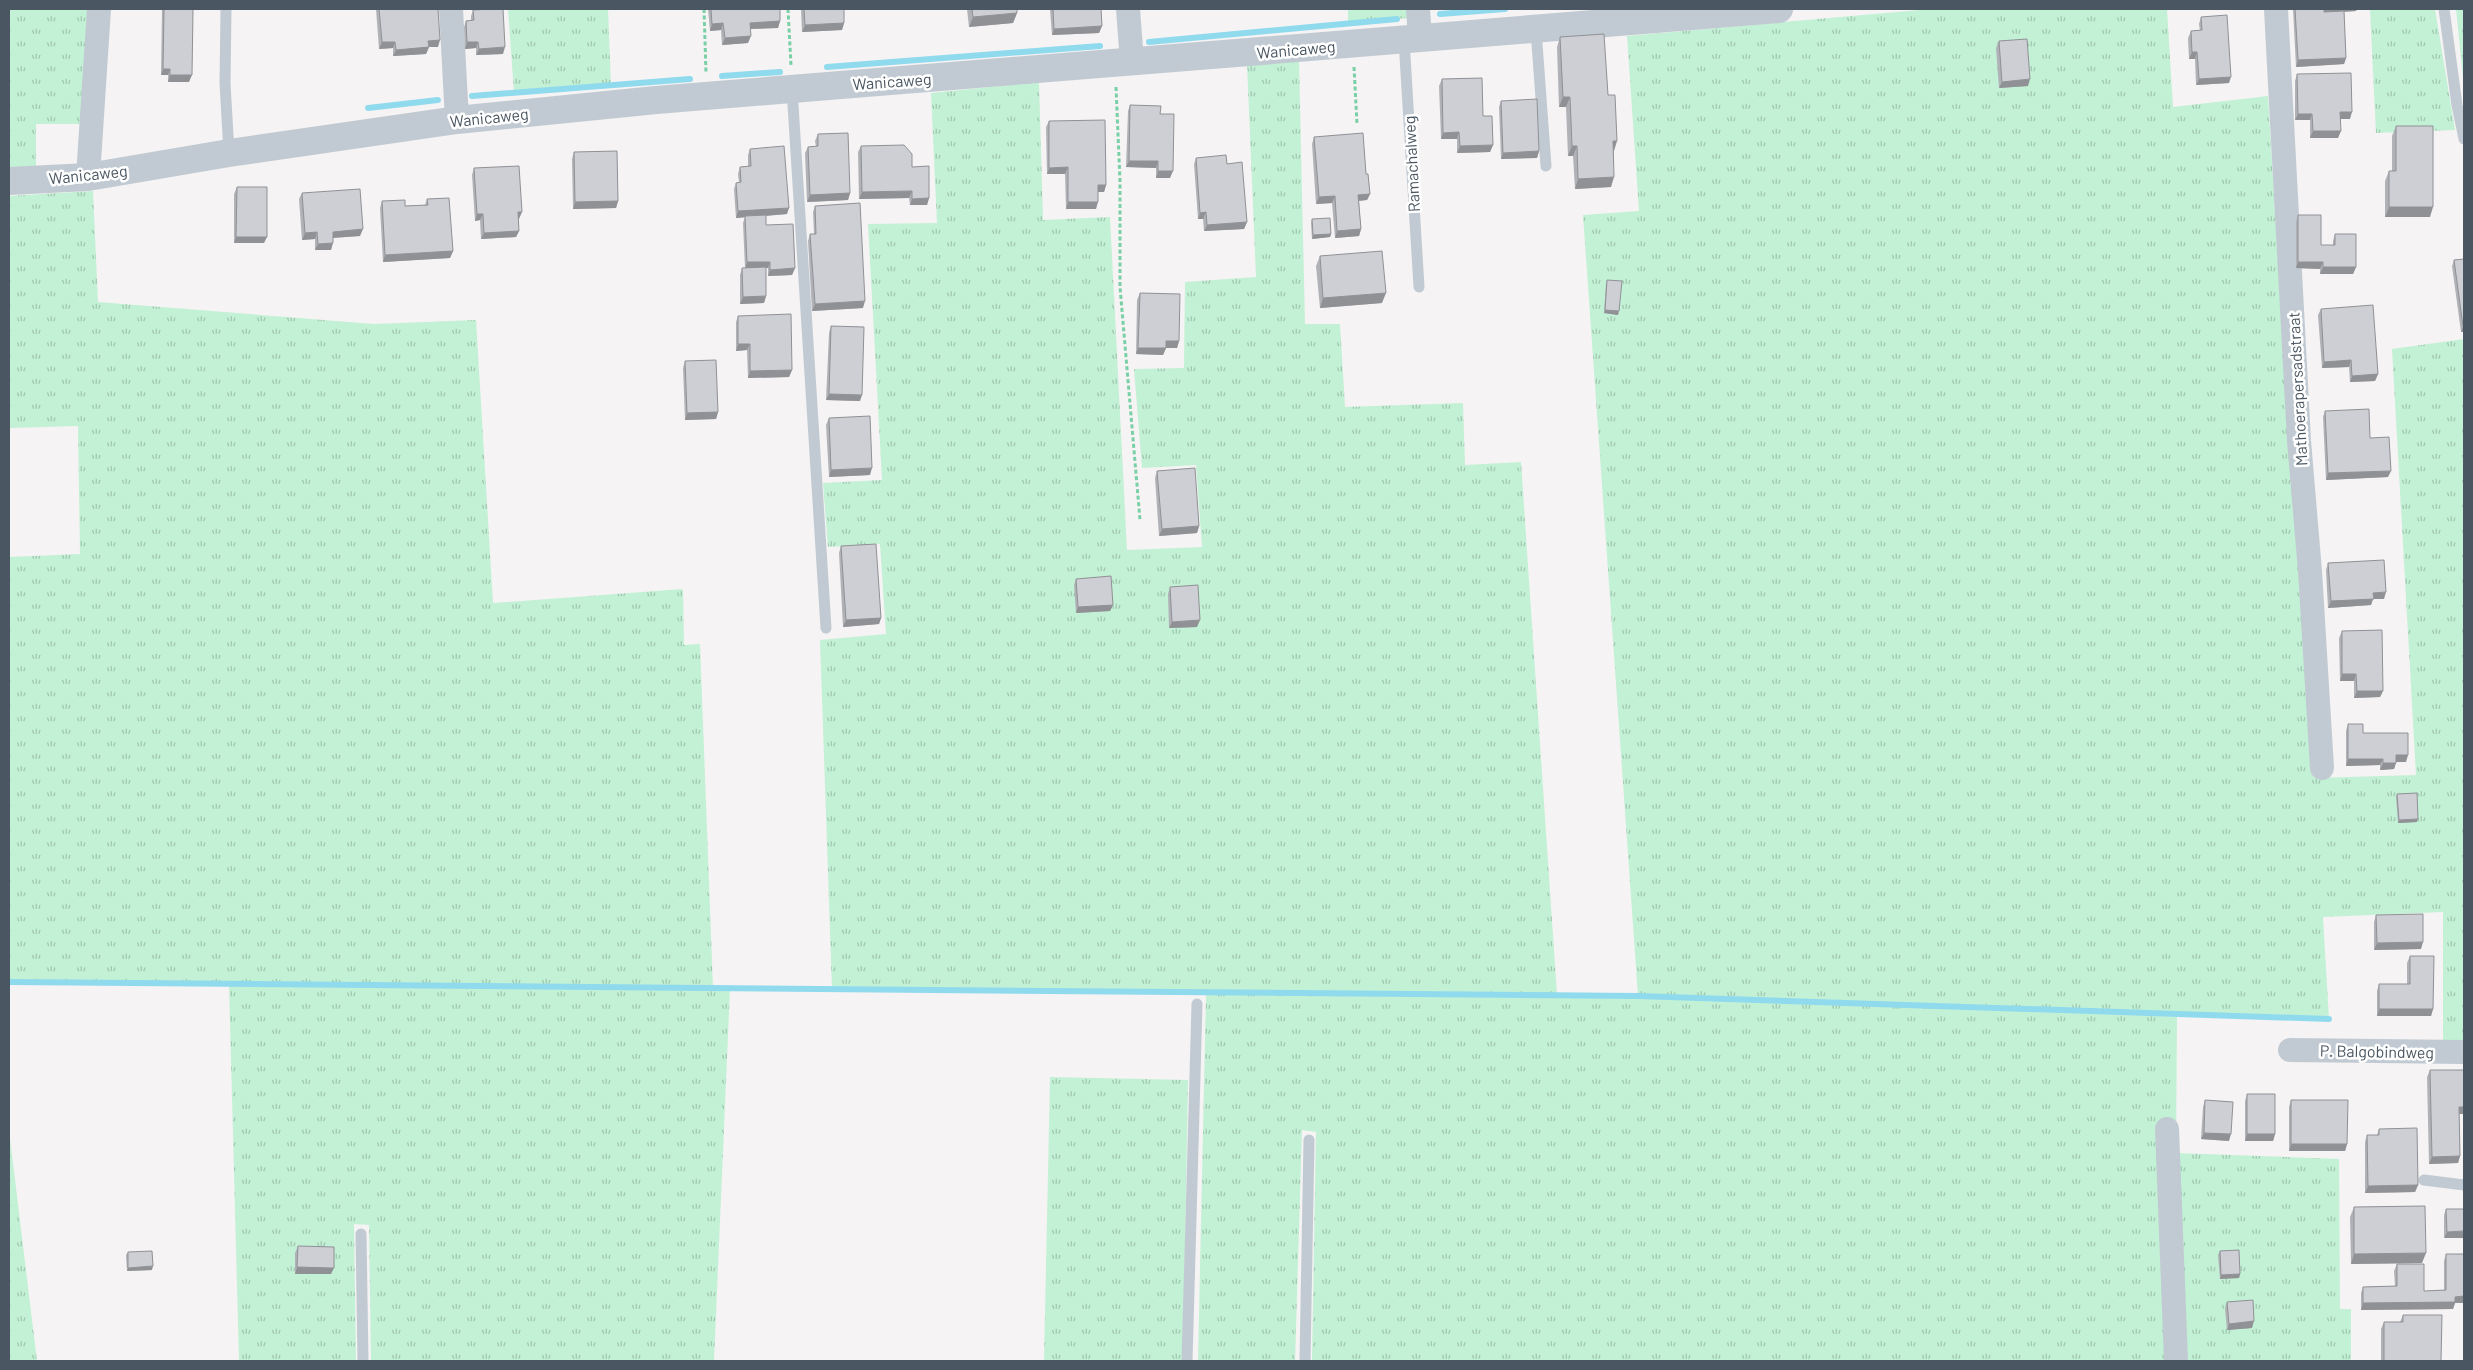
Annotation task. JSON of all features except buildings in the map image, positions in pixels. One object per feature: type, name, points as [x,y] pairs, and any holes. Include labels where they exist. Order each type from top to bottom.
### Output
[{"type":"street","points":[[88,177],[99,9]]},
{"type":"street","points":[[451,9],[457,120]]},
{"type":"street","points":[[1124,62],[1128,9]]},
{"type":"street","name":"Ramachalweg","points":[[1412,39],[1418,9]]},
{"type":"street","name":"Wanicaweg","points":[[9,181],[88,177],[457,120],[707,96],[1779,9]]},
{"type":"street","name":"Mathoerapersadstraat","points":[[2276,9],[2299,441],[2310,571],[2322,768]]},
{"type":"street","name":"P. Balgobindweg","points":[[2290,1050],[2464,1052]]},
{"type":"street","points":[[2167,1129],[2176,1361]]},
{"type":"lane","points":[[226,9],[225,83],[228,154]]},
{"type":"lane","points":[[2444,9],[2457,105],[2464,139]]},
{"type":"lane","points":[[1536,30],[1546,166]]},
{"type":"lane","name":"Ramachalweg","points":[[1412,39],[1419,287]]},
{"type":"lane","points":[[792,89],[826,628]]},
{"type":"lane","points":[[1187,1361],[1197,1004]]},
{"type":"lane","points":[[1305,1361],[1309,1140]]},
{"type":"lane","points":[[2424,1180],[2464,1185]]},
{"type":"lane","points":[[361,1234],[364,1361]]},
{"type":"path","points":[[704,9],[707,96]]},
{"type":"path","points":[[788,9],[792,89]]},
{"type":"path","points":[[1352,44],[1357,124]]},
{"type":"path","points":[[1124,62],[1120,181],[1120,287],[1140,520]]},
{"type":"green space","points":[[9,9],[91,9],[85,124],[36,124],[36,169],[9,171]]},
{"type":"green space","points":[[508,9],[608,9],[611,85],[514,93]]},
{"type":"green space","points":[[1348,9],[1408,9],[1409,18],[1348,23]]},
{"type":"green space","points":[[1931,9],[2167,9],[2173,107],[2268,96],[2289,443],[2315,778],[2416,775],[2392,349],[2464,339],[2464,1040],[2443,1040],[2443,912],[2323,917],[2329,1019],[2177,1014],[2176,1153],[2339,1159],[2340,1309],[2351,1309],[2351,1361],[1312,1361],[1316,1132],[1302,1130],[1295,1361],[1198,1361],[1206,994],[832,989],[820,640],[886,634],[880,544],[828,547],[823,483],[882,480],[868,224],[937,223],[931,93],[1039,82],[1043,220],[1110,217],[1127,550],[1202,547],[1196,465],[1142,468],[1134,369],[1184,368],[1185,282],[1256,277],[1247,64],[1299,61],[1305,324],[1340,324],[1345,407],[1463,403],[1465,465],[1521,462],[1557,995],[1638,996],[1583,215],[1639,211],[1627,36]]},
{"type":"green space","points":[[2370,9],[2435,9],[2455,130],[2376,133]]},
{"type":"green space","points":[[2456,9],[2464,9],[2464,88]]},
{"type":"green space","points":[[93,191],[98,302],[374,324],[476,320],[493,603],[683,589],[684,645],[700,644],[713,988],[730,989],[714,1361],[371,1361],[369,1225],[354,1224],[356,1361],[239,1361],[229,984],[9,982],[9,557],[80,554],[78,426],[9,428],[9,196]]},
{"type":"green space","points":[[1050,1077],[1188,1080],[1183,1361],[1044,1361]]},
{"type":"green space","points":[[9,1130],[37,1361],[9,1361]]},
{"type":"waterway","points":[[1440,14],[1505,9]]},
{"type":"waterway","points":[[1149,42],[1397,19]]},
{"type":"waterway","points":[[827,67],[1100,46]]},
{"type":"waterway","points":[[722,76],[780,72]]},
{"type":"waterway","points":[[472,96],[690,79]]},
{"type":"waterway","points":[[368,108],[438,100]]},
{"type":"waterway","points":[[9,982],[1638,996],[2329,1019]]}]
